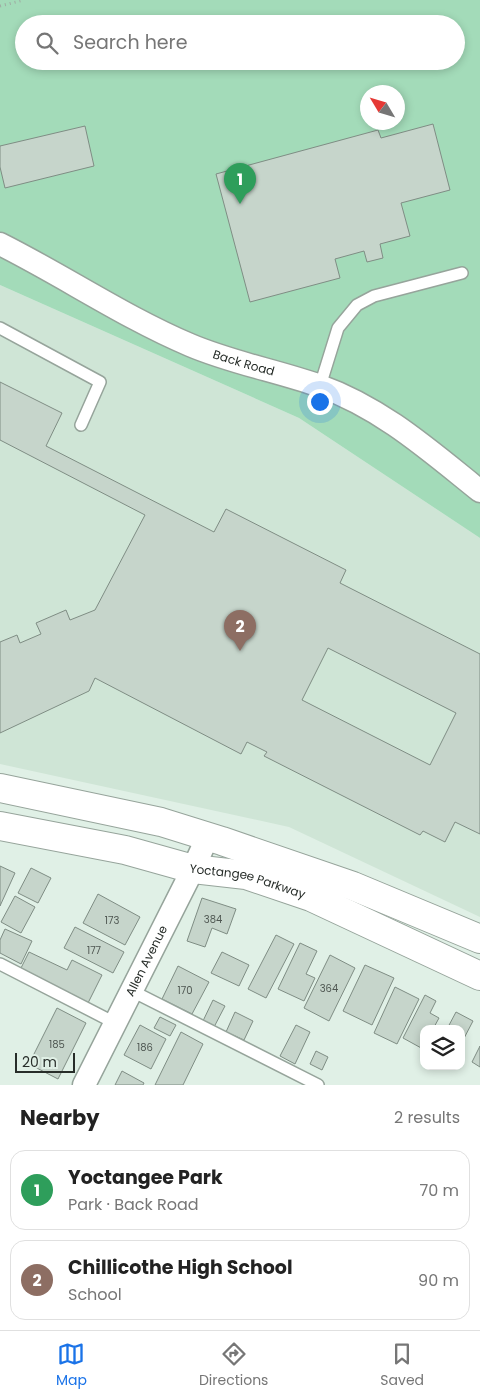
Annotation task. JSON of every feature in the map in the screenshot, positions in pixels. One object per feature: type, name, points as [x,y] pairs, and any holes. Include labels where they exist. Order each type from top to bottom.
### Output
[{"type":"street","name":"Back Road","points":[[0,244],[191,346],[320,386],[372,410],[404,431],[480,491]]},
{"type":"street","name":"Yoctangee Parkway","points":[[0,788],[161,822],[208,836],[353,886],[480,939]]},
{"type":"street","name":"Yoctangee Parkway","points":[[0,826],[125,850],[193,869],[246,876],[311,897],[480,976]]},
{"type":"street","name":"Allen Avenue","points":[[84,1085],[208,836]]},
{"type":"lane","points":[[320,386],[338,328],[357,305],[374,296],[462,273]]},
{"type":"lane","points":[[0,328],[100,382],[81,425]]},
{"type":"lane","points":[[0,964],[115,1023]]},
{"type":"lane","points":[[132,991],[318,1085]]},
{"type":"path","points":[[0,6],[24,0]]},
{"type":"shaded area","points":[[0,285],[299,418],[480,538],[480,917],[289,827],[0,764]]},
{"type":"green space","points":[[0,0],[480,0],[480,538],[299,418],[0,285]]},
{"type":"building","points":[[433,124],[450,190],[401,203],[410,236],[380,244],[383,258],[367,262],[364,251],[335,259],[340,278],[250,302],[216,174],[378,130],[381,138]]},
{"type":"building","points":[[85,126],[94,166],[5,188],[0,167],[0,146]]},
{"type":"building","points":[[0,382],[62,413],[46,446],[214,532],[226,509],[346,570],[340,583],[480,654],[480,834],[455,822],[445,842],[423,831],[420,835],[264,756],[267,752],[247,742],[241,754],[95,678],[89,691],[0,733],[0,642],[17,635],[20,643],[41,634],[36,623],[66,610],[70,620],[95,610],[145,515],[0,440]],"holes":[[[328,648],[456,713],[430,765],[302,700]]]},
{"type":"building","points":[[0,866],[15,873],[0,906]]},
{"type":"building","points":[[31,868],[51,878],[38,903],[18,893]]},
{"type":"building","points":[[98,894],[140,917],[125,945],[83,923]]},
{"type":"building","points":[[15,896],[35,907],[21,933],[1,922]]},
{"type":"building","points":[[202,898],[236,909],[227,934],[212,928],[205,947],[187,941]]},
{"type":"building","points":[[75,927],[124,952],[113,973],[64,948]]},
{"type":"building","points":[[5,929],[32,941],[21,964],[0,953],[0,940]]},
{"type":"building","points":[[276,935],[294,944],[266,998],[248,989]]},
{"type":"building","points":[[300,943],[317,951],[306,974],[315,978],[304,1001],[278,989]]},
{"type":"building","points":[[29,952],[67,970],[72,960],[102,975],[87,1005],[19,972]]},
{"type":"building","points":[[222,952],[249,965],[239,986],[211,973]]},
{"type":"building","points":[[330,955],[355,968],[329,1021],[304,1008]]},
{"type":"building","points":[[365,965],[394,978],[372,1025],[343,1011]]},
{"type":"building","points":[[178,966],[209,982],[192,1014],[162,999]]},
{"type":"building","points":[[395,987],[419,999],[397,1044],[374,1033]]},
{"type":"building","points":[[425,995],[436,1001],[430,1013],[439,1018],[435,1025],[420,1025],[420,1047],[403,1038]]},
{"type":"building","points":[[213,1000],[225,1006],[213,1029],[202,1023]]},
{"type":"building","points":[[57,1008],[86,1023],[58,1079],[29,1064]]},
{"type":"building","points":[[235,1012],[253,1021],[244,1040],[226,1032]]},
{"type":"building","points":[[456,1012],[473,1021],[465,1036],[465,1025],[449,1025]]},
{"type":"building","points":[[160,1017],[176,1025],[170,1036],[154,1028]]},
{"type":"building","points":[[140,1025],[166,1039],[151,1069],[124,1055]]},
{"type":"building","points":[[296,1025],[310,1032],[295,1064],[280,1056]]},
{"type":"building","points":[[181,1032],[203,1044],[183,1085],[155,1085]]},
{"type":"building","points":[[480,1046],[480,1067],[472,1062]]},
{"type":"building","points":[[316,1051],[328,1057],[322,1070],[310,1064]]},
{"type":"building","points":[[122,1071],[144,1083],[143,1085],[115,1085]]},
{"type":"place","name":"Yoctangee Park","points":[[240,204]]},
{"type":"place","name":"Chillicothe High School","points":[[240,651]]}]
